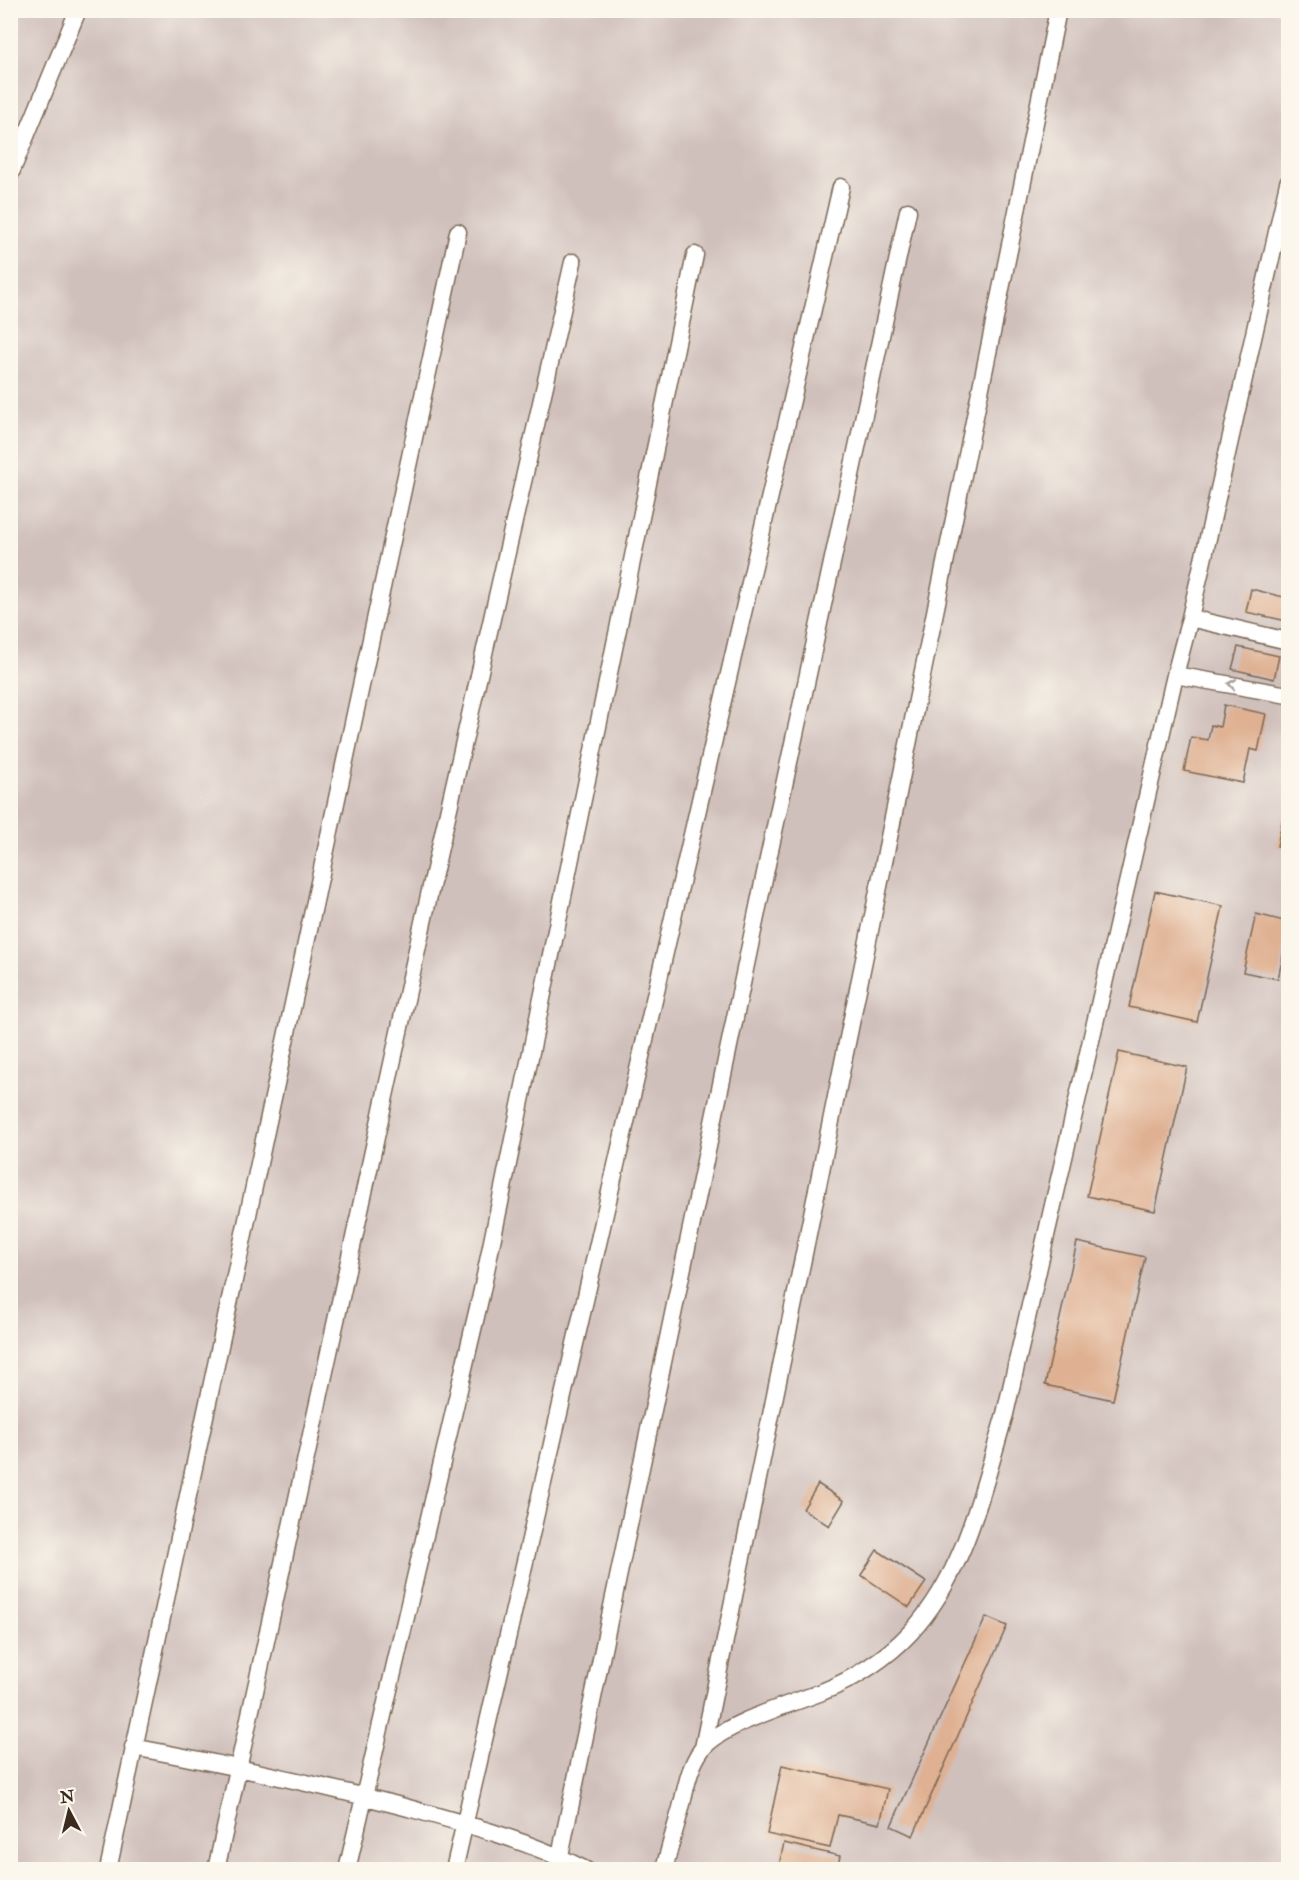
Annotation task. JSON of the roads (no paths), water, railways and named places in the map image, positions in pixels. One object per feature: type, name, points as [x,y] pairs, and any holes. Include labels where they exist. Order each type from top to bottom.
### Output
[{"type":"lane","points":[[10,175],[78,10]]},
{"type":"lane","points":[[703,1748],[1058,10]]},
{"type":"lane","points":[[666,1869],[692,1766],[703,1748],[720,1734],[750,1719],[827,1690],[880,1659],[910,1633],[934,1602],[972,1528],[1005,1414],[1190,618],[1288,183]]},
{"type":"lane","points":[[454,1869],[841,187]]},
{"type":"lane","points":[[559,1863],[767,864],[908,211]]},
{"type":"lane","points":[[108,1869],[458,232]]},
{"type":"lane","points":[[347,1869],[481,1295],[695,255]]},
{"type":"lane","points":[[216,1869],[426,910],[573,262]]},
{"type":"lane","points":[[1190,618],[1288,641]]},
{"type":"lane","points":[[1175,675],[1288,695]]},
{"type":"lane","points":[[133,1747],[239,1767],[465,1823],[559,1863],[586,1869]]}]
